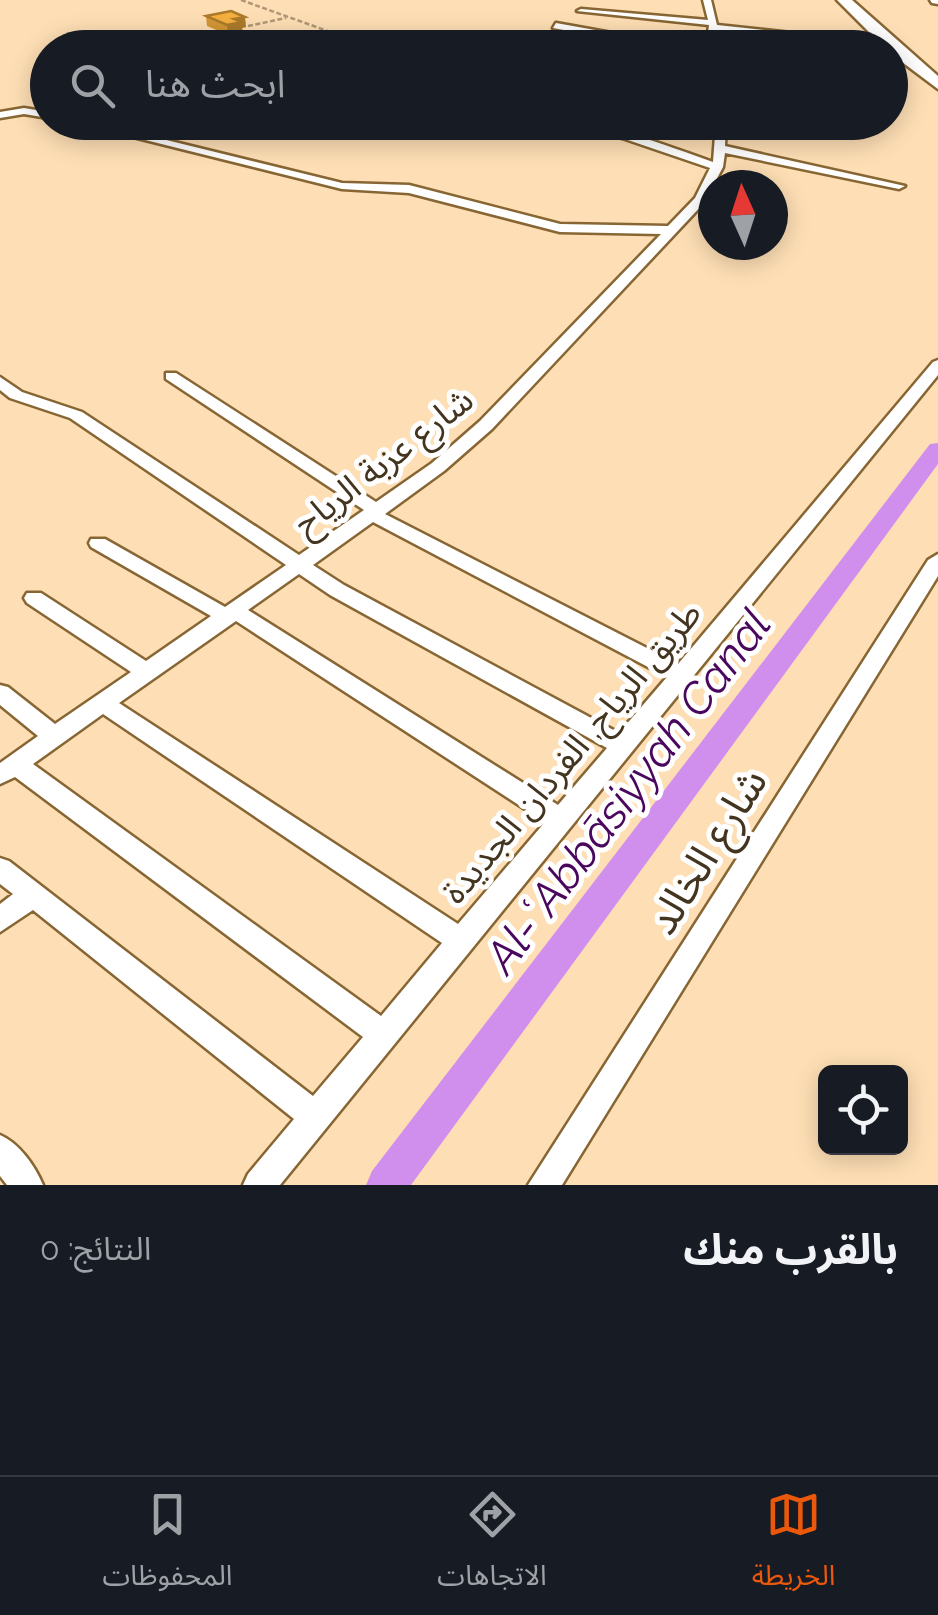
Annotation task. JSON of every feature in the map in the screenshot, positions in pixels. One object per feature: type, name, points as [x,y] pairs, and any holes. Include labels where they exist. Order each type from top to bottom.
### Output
[{"type":"highway","points":[[844,0],[874,30]]},
{"type":"highway","points":[[908,60],[938,84]]},
{"type":"street","points":[[579,30],[556,26],[600,0],[712,21]]},
{"type":"street","points":[[707,0],[711,30]]},
{"type":"street","points":[[582,11],[781,30]]},
{"type":"street","points":[[0,115],[30,112]]},
{"type":"street","points":[[152,140],[342,186],[409,189],[560,228],[668,230]]},
{"type":"street","points":[[645,140],[719,158],[898,186]]},
{"type":"street","points":[[719,158],[720,140]]},
{"type":"street","name":"شارع عزبة الرياح","points":[[8,769],[376,513],[486,425],[700,200],[719,158]]},
{"type":"street","name":"طريق الرياح, الفردان الجديدة","points":[[259,1185],[938,364]]},
{"type":"street","points":[[171,376],[376,513],[680,674]]},
{"type":"street","points":[[0,382],[16,396],[76,416],[386,618],[622,745]]},
{"type":"street","points":[[98,543],[232,614],[560,819]]},
{"type":"street","name":"شارع الخالد","points":[[544,1185],[938,560]]},
{"type":"street","points":[[34,598],[147,672]]},
{"type":"street","points":[[0,693],[54,736]]},
{"type":"street","points":[[102,703],[459,940]]},
{"type":"street","points":[[8,769],[382,1034]]},
{"type":"street","points":[[0,869],[315,1116]]},
{"type":"street","points":[[0,920],[32,895]]},
{"type":"street","points":[[0,1152],[27,1185]]},
{"type":"path","points":[[241,0],[325,30]]},
{"type":"path","points":[[248,26],[290,17]]},
{"type":"building","points":[[231,11],[245,17],[234,19],[242,22],[227,25],[206,16]]},
{"type":"waterway","name":"Al-ʿAbbāsiyyah Canal","points":[[386,1185],[938,449]]}]
